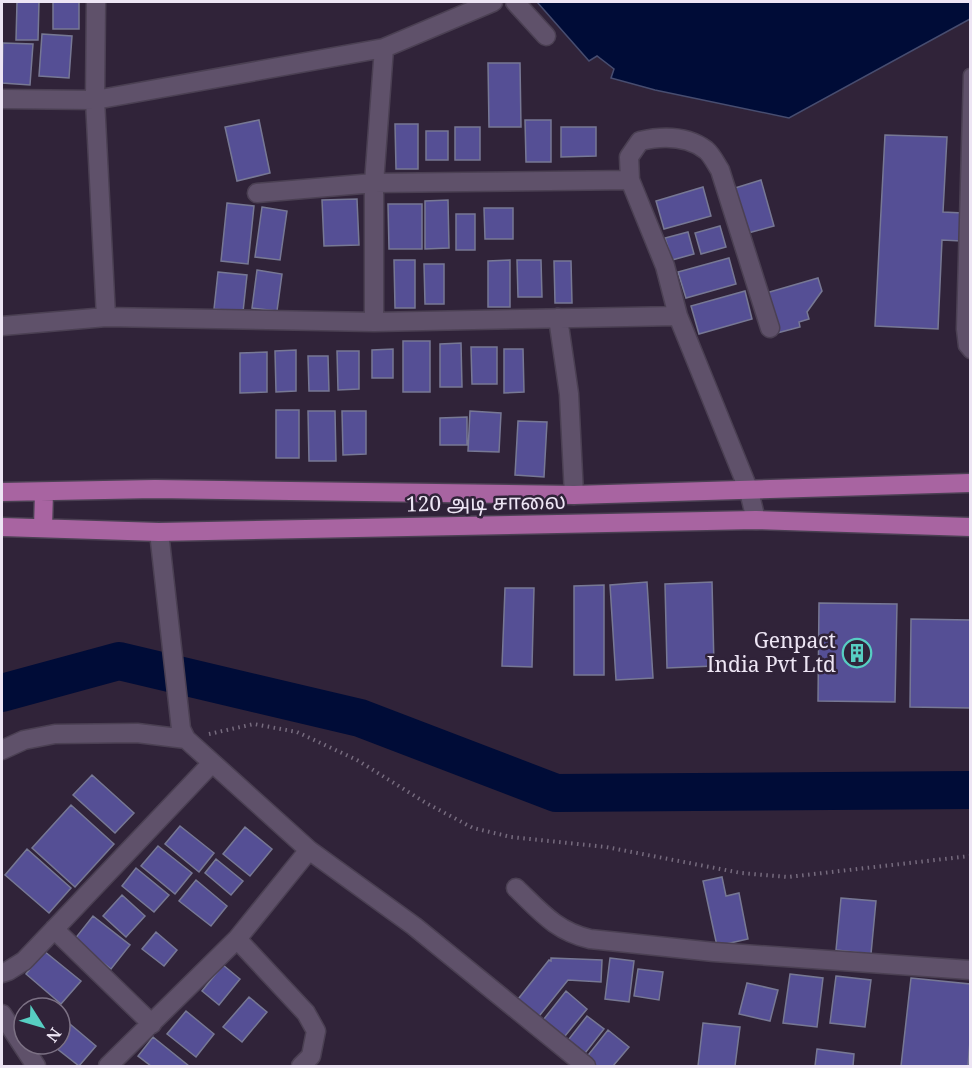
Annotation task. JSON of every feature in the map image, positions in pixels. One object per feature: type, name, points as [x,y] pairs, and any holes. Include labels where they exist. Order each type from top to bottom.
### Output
[{"type":"main road","name":"120 அடி சாலை","points":[[2,492],[155,489],[574,495],[970,483]]},
{"type":"main road","points":[[43,528],[44,492]]},
{"type":"main road","name":"120 அடி சாலை","points":[[2,527],[159,532],[756,520],[970,527]]},
{"type":"street","points":[[96,2],[95,100],[106,317]]},
{"type":"street","points":[[2,99],[95,100],[384,48],[493,2]]},
{"type":"street","points":[[515,2],[546,36]]},
{"type":"street","points":[[374,322],[374,183],[384,48]]},
{"type":"street","points":[[756,520],[749,491],[678,316],[665,266],[630,180],[629,157],[640,141],[660,137],[680,138],[707,151],[720,171],[770,328]]},
{"type":"street","points":[[257,193],[374,183],[630,180]]},
{"type":"street","points":[[2,326],[106,317],[374,322],[678,316]]},
{"type":"street","points":[[558,318],[568,394],[574,495]]},
{"type":"street","points":[[159,532],[183,734],[211,764],[309,850],[414,926],[586,1066]]},
{"type":"street","points":[[2,750],[24,740],[55,734],[183,734]]},
{"type":"street","points":[[2,973],[8,972],[24,961],[211,764]]},
{"type":"street","points":[[108,1066],[237,939],[309,850]]},
{"type":"street","points":[[516,888],[552,922],[572,935],[590,939],[714,952],[970,970]]},
{"type":"street","points":[[54,929],[152,1024]]},
{"type":"street","points":[[237,939],[306,1013],[316,1031],[311,1056],[301,1066]]},
{"type":"street","points":[[2,1014],[36,1066]]},
{"type":"lane","points":[[970,75],[968,214],[963,329],[965,346],[970,352]]},
{"type":"path","points":[[183,734],[254,724],[297,732],[357,760],[426,803],[473,828],[511,837],[615,849],[741,873],[788,877],[970,856]]},
{"type":"water","points":[[537,2],[970,2],[970,19],[789,118],[655,90],[611,78],[614,69],[597,56],[589,61]]},
{"type":"building","points":[[17,2],[39,2],[38,40],[16,40]]},
{"type":"building","points":[[53,2],[79,2],[79,29],[53,29]]},
{"type":"building","points":[[42,34],[72,36],[69,78],[39,76]]},
{"type":"building","points":[[3,43],[33,44],[30,85],[2,83]]},
{"type":"building","points":[[488,63],[520,63],[521,127],[489,127]]},
{"type":"building","points":[[259,120],[270,173],[237,181],[225,127]]},
{"type":"building","points":[[525,120],[551,120],[551,162],[526,162]]},
{"type":"building","points":[[395,124],[418,124],[418,169],[396,169]]},
{"type":"building","points":[[455,127],[480,127],[480,160],[455,160]]},
{"type":"building","points":[[561,127],[596,127],[596,156],[561,157]]},
{"type":"building","points":[[426,131],[448,131],[448,160],[426,160]]},
{"type":"building","points":[[885,135],[947,137],[943,212],[963,213],[961,241],[942,240],[938,329],[875,326]]},
{"type":"building","points":[[761,180],[774,226],[748,233],[735,188]]},
{"type":"building","points":[[703,187],[711,216],[664,229],[656,201]]},
{"type":"building","points":[[357,199],[359,245],[324,246],[322,200]]},
{"type":"building","points":[[448,200],[449,248],[425,249],[425,201]]},
{"type":"building","points":[[227,203],[254,206],[248,264],[221,261]]},
{"type":"building","points":[[388,204],[422,204],[422,249],[389,249]]},
{"type":"building","points":[[262,207],[287,211],[280,260],[255,257]]},
{"type":"building","points":[[484,208],[513,208],[513,239],[485,239]]},
{"type":"building","points":[[456,214],[475,214],[475,250],[456,250]]},
{"type":"building","points":[[720,226],[726,247],[701,254],[695,233]]},
{"type":"building","points":[[688,232],[694,254],[672,260],[665,238]]},
{"type":"building","points":[[729,258],[736,284],[686,298],[678,272]]},
{"type":"building","points":[[394,260],[415,260],[415,308],[395,308]]},
{"type":"building","points":[[510,260],[510,307],[488,307],[488,261]]},
{"type":"building","points":[[517,260],[541,260],[542,297],[518,297]]},
{"type":"building","points":[[554,261],[571,261],[572,303],[555,303]]},
{"type":"building","points":[[424,264],[444,264],[444,304],[425,304]]},
{"type":"building","points":[[257,270],[282,274],[277,311],[252,308]]},
{"type":"building","points":[[218,272],[247,275],[243,312],[214,309]]},
{"type":"building","points":[[818,278],[822,291],[807,312],[809,319],[799,322],[800,327],[777,333],[766,293]]},
{"type":"building","points":[[745,291],[752,319],[699,334],[691,306]]},
{"type":"building","points":[[403,341],[430,341],[430,392],[403,392]]},
{"type":"building","points":[[461,343],[462,387],[440,387],[440,344]]},
{"type":"building","points":[[471,347],[497,347],[497,384],[472,384]]},
{"type":"building","points":[[393,349],[393,378],[372,378],[372,350]]},
{"type":"building","points":[[504,349],[523,349],[524,392],[504,393]]},
{"type":"building","points":[[296,350],[296,391],[276,392],[275,351]]},
{"type":"building","points":[[337,351],[359,351],[359,389],[338,390]]},
{"type":"building","points":[[267,352],[267,392],[240,393],[240,353]]},
{"type":"building","points":[[308,356],[328,356],[329,391],[309,391]]},
{"type":"building","points":[[276,410],[299,410],[299,458],[276,458]]},
{"type":"building","points":[[308,411],[335,411],[336,461],[309,461]]},
{"type":"building","points":[[342,411],[366,411],[366,454],[343,455]]},
{"type":"building","points":[[470,411],[501,413],[499,452],[468,451]]},
{"type":"building","points":[[467,417],[467,445],[440,445],[440,418]]},
{"type":"building","points":[[518,421],[547,422],[544,477],[515,475]]},
{"type":"building","points":[[647,582],[653,678],[616,680],[610,585]]},
{"type":"building","points":[[712,582],[714,666],[667,668],[665,584]]},
{"type":"building","points":[[604,585],[604,675],[574,675],[574,586]]},
{"type":"building","points":[[505,588],[534,588],[532,667],[502,666]]},
{"type":"building","name":"Genpact India Pvt Ltd","points":[[819,603],[897,604],[895,702],[818,701]]},
{"type":"building","points":[[911,619],[970,620],[970,708],[910,707]]},
{"type":"building","points":[[92,775],[134,813],[115,833],[73,795]]},
{"type":"building","points":[[71,805],[114,844],[75,887],[32,848]]},
{"type":"building","points":[[180,826],[214,853],[199,872],[165,844]]},
{"type":"building","points":[[245,827],[272,849],[250,876],[223,854]]},
{"type":"building","points":[[158,846],[192,873],[175,894],[141,866]]},
{"type":"building","points":[[27,849],[71,888],[49,913],[5,875]]},
{"type":"building","points":[[216,859],[243,881],[231,895],[205,873]]},
{"type":"building","points":[[136,868],[169,895],[154,912],[122,886]]},
{"type":"building","points":[[722,877],[726,896],[739,893],[748,939],[717,946],[703,881]]},
{"type":"building","points":[[196,880],[227,906],[211,926],[179,901]]},
{"type":"building","points":[[122,895],[145,916],[126,937],[103,916]]},
{"type":"building","points":[[841,898],[876,901],[871,954],[836,950]]},
{"type":"building","points":[[93,916],[130,945],[111,969],[74,940]]},
{"type":"building","points":[[156,932],[177,950],[164,966],[142,949]]},
{"type":"building","points":[[44,951],[81,981],[68,996],[52,996],[26,974]]},
{"type":"building","points":[[551,958],[602,960],[601,982],[568,980],[536,1020],[515,1003],[549,960],[551,961]]},
{"type":"building","points":[[610,958],[634,961],[629,1002],[605,999]]},
{"type":"building","points":[[223,965],[240,979],[219,1005],[202,991]]},
{"type":"building","points":[[638,969],[663,972],[659,1000],[634,996]]},
{"type":"building","points":[[790,974],[823,978],[817,1027],[783,1023]]},
{"type":"building","points":[[836,976],[871,980],[865,1027],[830,1023]]},
{"type":"building","points":[[911,978],[970,984],[968,1066],[901,1066]]},
{"type":"building","points":[[747,983],[778,990],[770,1021],[739,1014]]},
{"type":"building","points":[[566,991],[587,1009],[561,1041],[540,1024]]},
{"type":"building","points":[[249,997],[267,1012],[242,1042],[223,1027]]},
{"type":"building","points":[[186,1011],[214,1034],[196,1057],[167,1034]]},
{"type":"building","points":[[587,1016],[604,1029],[582,1057],[565,1044]]},
{"type":"building","points":[[703,1023],[740,1027],[735,1066],[698,1066]]},
{"type":"building","points":[[72,1026],[96,1046],[79,1066],[66,1056],[72,1056]]},
{"type":"building","points":[[608,1030],[629,1047],[613,1066],[594,1066],[585,1059]]},
{"type":"building","points":[[153,1037],[189,1066],[151,1066],[138,1056]]},
{"type":"building","points":[[817,1049],[854,1054],[853,1066],[815,1066]]},
{"type":"waterway","points":[[2,693],[119,661],[360,718],[556,793],[970,790]]},
{"type":"place","name":"Genpact India Pvt Ltd","points":[[857,653]]}]
